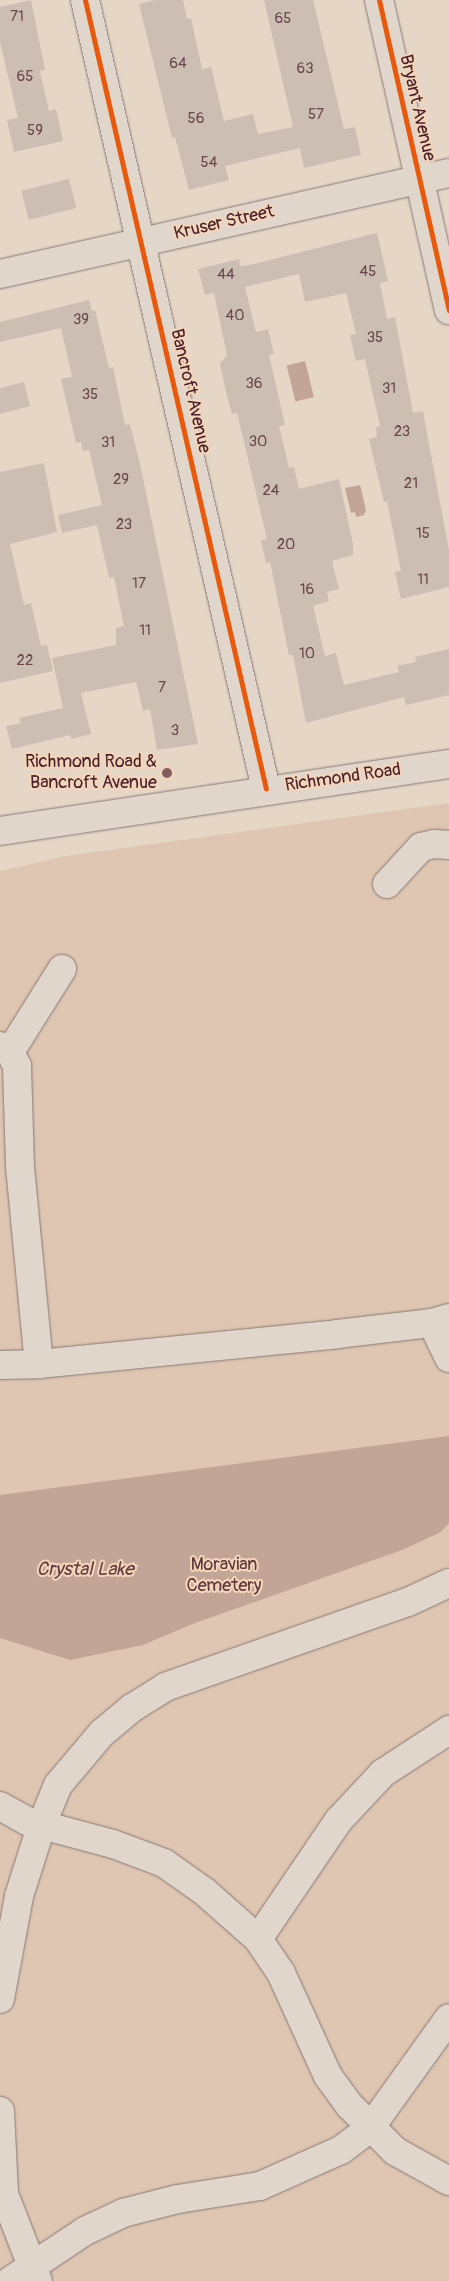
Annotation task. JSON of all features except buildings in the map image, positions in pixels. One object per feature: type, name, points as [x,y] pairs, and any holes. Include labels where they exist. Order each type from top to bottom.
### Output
[{"type":"street","name":"Bancroft Avenue","points":[[85,0],[142,241],[266,789]]},
{"type":"street","name":"Bryant Avenue","points":[[379,0],[449,310]]},
{"type":"street","name":"Kruser Street","points":[[0,274],[449,172]]},
{"type":"street","name":"Richmond Road","points":[[0,831],[266,789],[449,764]]},
{"type":"street","points":[[387,884],[421,847],[434,844],[449,846]]},
{"type":"street","points":[[39,1364],[20,1167],[16,1066],[5,1049],[62,969]]},
{"type":"street","points":[[0,1365],[39,1364],[441,1320],[449,1358]]},
{"type":"street","points":[[0,1999],[19,1896],[42,1824],[58,1785],[78,1758],[132,1708],[165,1687],[408,1602],[449,1583]]},
{"type":"street","points":[[258,1939],[339,1820],[383,1773],[449,1730]]},
{"type":"street","points":[[0,1806],[27,1821],[42,1824],[164,1863],[205,1892],[258,1939],[281,1973],[328,2076],[370,2128],[395,2151],[424,2170],[449,2181]]},
{"type":"street","points":[[0,2111],[4,2194],[26,2276],[85,2231],[123,2212],[178,2199],[260,2186],[341,2150],[370,2128],[449,2018]]},
{"type":"green space","name":"Moravian Cemetery","points":[[449,803],[449,2281],[0,2281],[0,871],[66,856]]},
{"type":"water","points":[[305,361],[314,397],[296,401],[287,366]]},
{"type":"water","points":[[360,485],[366,510],[364,515],[356,517],[355,512],[351,513],[345,488]]},
{"type":"water","name":"Crystal Lake","points":[[449,1436],[449,1523],[441,1532],[402,1550],[195,1623],[143,1645],[70,1660],[0,1638],[0,1495]]},
{"type":"cycle path","points":[[85,0],[266,789]]},
{"type":"cycle path","points":[[379,0],[449,310]]},
{"type":"place","name":"Richmond Road & Bancroft Avenue","points":[[167,773]]}]
